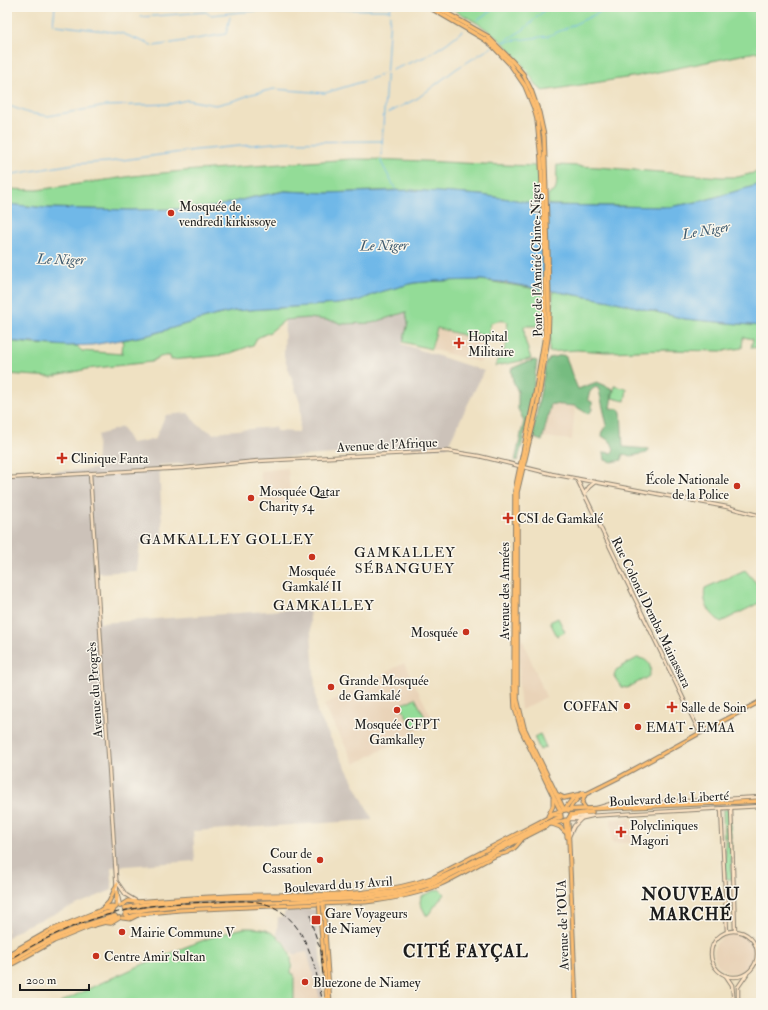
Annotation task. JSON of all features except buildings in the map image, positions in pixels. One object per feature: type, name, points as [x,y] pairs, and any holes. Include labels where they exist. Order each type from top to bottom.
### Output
[{"type":"highway","points":[[429,7],[465,25]]},
{"type":"highway","points":[[436,7],[465,25]]},
{"type":"highway","name":"Pont de l'Amitié Chine-Niger","points":[[465,25],[496,46],[514,62],[523,74],[541,121],[549,309],[548,337],[543,362]]},
{"type":"highway","name":"Avenue des Armées","points":[[543,362],[517,492],[517,699],[524,728],[562,813]]},
{"type":"highway","points":[[554,794],[564,798],[577,795]]},
{"type":"highway","name":"Boulevard de la Liberté","points":[[569,817],[590,810],[761,802]]},
{"type":"highway","name":"Boulevard de la Liberté","points":[[569,817],[579,813],[761,802]]},
{"type":"highway","points":[[562,813],[569,817]]},
{"type":"highway","points":[[562,813],[569,817]]},
{"type":"highway","name":"Boulevard du 15 Avril","points":[[122,907],[175,901],[332,896],[391,892],[436,879],[542,822],[562,813]]},
{"type":"highway","name":"Boulevard du 15 Avril","points":[[7,964],[51,939],[81,926],[120,916],[166,907],[370,898],[416,889],[441,881],[524,836],[569,817]]},
{"type":"highway","points":[[117,892],[115,909],[120,916],[130,917],[140,914]]},
{"type":"highway","points":[[7,958],[52,933],[122,907],[128,901],[137,902]]},
{"type":"highway","points":[[103,922],[111,923],[120,916],[122,907]]},
{"type":"highway","points":[[100,910],[108,908],[115,909]]},
{"type":"main road","name":"Avenue de l'Afrique","points":[[7,478],[184,468],[258,461],[433,451],[456,452],[595,482],[723,506],[761,516]]},
{"type":"main road","name":"Avenue du Progrès","points":[[90,473],[117,892],[122,907]]},
{"type":"main road","name":"Rue Colonel Demba Mainassara","points":[[577,478],[700,733]]},
{"type":"main road","points":[[582,489],[583,483],[586,480]]},
{"type":"main road","points":[[584,494],[595,482]]},
{"type":"main road","points":[[569,817],[575,800],[586,793],[618,778],[761,701]]},
{"type":"main road","points":[[562,813],[577,795],[586,793]]},
{"type":"main road","points":[[586,793],[582,803],[584,807],[590,810]]},
{"type":"main road","points":[[548,816],[553,806],[554,794]]},
{"type":"main road","name":"Boulevard de la Liberté","points":[[579,813],[617,802],[634,804],[761,798]]},
{"type":"main road","name":"Boulevard de la Liberté","points":[[569,817],[761,806]]},
{"type":"main road","points":[[721,808],[727,932]]},
{"type":"main road","points":[[731,808],[735,931]]},
{"type":"main road","name":"Boulevard du 15 Avril","points":[[137,902],[230,896],[386,890],[440,874],[542,822],[555,812],[562,813]]},
{"type":"main road","name":"Boulevard de la Liberté","points":[[569,817],[582,819],[593,815]]},
{"type":"main road","name":"Avenue de l'OUA","points":[[569,817],[568,847],[576,1003]]},
{"type":"main road","points":[[550,824],[560,827],[568,837],[574,826],[582,819]]},
{"type":"main road","name":"Boulevard du 15 Avril","points":[[140,914],[180,910],[381,900],[430,888],[497,855],[513,851],[524,836]]},
{"type":"main road","points":[[117,882],[126,895],[137,902]]},
{"type":"main road","points":[[7,954],[49,931],[100,910],[111,898],[117,882]]},
{"type":"main road","points":[[321,903],[328,1003]]},
{"type":"main road","points":[[322,911],[330,903]]},
{"type":"main road","points":[[312,904],[322,911]]},
{"type":"main road","points":[[104,907],[109,906],[115,909]]},
{"type":"main road","points":[[7,968],[54,941],[84,928],[103,922]]},
{"type":"main road","points":[[734,1003],[732,985],[725,976],[714,967],[711,952],[720,935],[735,931],[747,935],[753,940],[756,945],[757,954],[756,960],[750,971],[738,987],[738,1003]]},
{"type":"main road","points":[[725,976],[743,976],[750,971]]},
{"type":"shaded area","points":[[407,312],[408,323],[402,344],[484,371],[447,447],[159,465],[163,543],[140,544],[137,571],[98,573],[100,623],[309,608],[317,712],[373,820],[193,831],[195,861],[111,867],[112,890],[23,927],[7,938],[7,474],[96,469],[98,435],[122,427],[131,443],[155,439],[166,415],[188,413],[197,424],[214,434],[224,431],[275,427],[276,431],[299,432],[301,414],[300,403],[284,356],[285,320],[308,318],[334,321],[342,324],[372,323]]},
{"type":"shaded area","name":"Hopital Militaire","points":[[437,328],[473,338],[475,333],[488,337],[481,361],[479,362],[431,349]]},
{"type":"shaded area","points":[[551,403],[575,406],[572,440],[543,437]]},
{"type":"shaded area","points":[[288,468],[291,505],[264,502],[260,471]]},
{"type":"shaded area","points":[[520,634],[546,697],[521,710],[519,688]]},
{"type":"shaded area","points":[[404,663],[434,722],[355,764],[324,705]]},
{"type":"shaded area","name":"Polycliniques Magori","points":[[631,818],[632,843],[612,843],[611,819]]},
{"type":"shaded area","points":[[314,909],[317,912],[323,998],[320,999],[307,952],[293,955],[287,945],[277,934],[278,917],[283,917],[285,911]]},
{"type":"shaded area","name":"NOUVEAU MARCHÉ","points":[[738,933],[745,936],[751,942],[754,953],[753,961],[745,970],[738,973],[730,973],[723,970],[715,961],[714,949],[717,942],[726,934]]},
{"type":"shaded area","name":"Bluezone de Niamey","points":[[307,952],[321,1003],[294,1003],[293,955]]},
{"type":"green space","points":[[449,7],[761,7],[761,51],[638,76],[543,91],[538,87],[516,57],[501,41],[483,27]]},
{"type":"green space","points":[[351,159],[540,166],[541,205],[481,195],[396,190],[327,193],[285,191],[214,207],[178,209],[130,210],[46,208],[7,204],[7,189],[37,190],[133,176],[183,171]]},
{"type":"green space","points":[[557,165],[721,177],[738,177],[761,171],[761,184],[702,201],[669,207],[548,205],[548,194],[555,191],[556,188]]},
{"type":"green space","points":[[481,280],[543,290],[543,326],[524,326],[525,340],[531,359],[495,366],[507,342],[508,322],[504,321],[497,321],[490,324],[488,337],[475,333],[473,338],[437,328],[431,349],[403,342],[408,323],[406,312],[372,323],[342,324],[334,321],[308,318],[285,320],[270,332],[257,338],[253,345],[225,355],[171,360],[170,356],[164,356],[151,362],[87,369],[52,377],[7,374],[7,341],[77,346],[82,351],[122,354],[123,340],[149,335],[234,311],[337,304],[358,301],[380,292],[414,283]]},
{"type":"green space","points":[[553,291],[616,302],[685,319],[761,326],[761,347],[751,348],[753,339],[743,337],[742,348],[722,351],[666,350],[607,352],[577,350],[549,352]]},
{"type":"green space","points":[[563,355],[566,357],[578,389],[597,382],[613,389],[610,408],[618,409],[621,412],[623,447],[648,449],[647,453],[631,456],[622,454],[622,460],[612,462],[605,460],[604,452],[612,453],[614,449],[611,442],[602,436],[603,430],[607,425],[597,387],[590,392],[588,400],[592,402],[592,410],[588,414],[575,406],[551,404],[542,441],[532,437],[546,363],[550,358]]},
{"type":"green space","points":[[534,360],[537,361],[534,386],[518,460],[515,461],[524,421],[518,409],[518,392],[513,381],[511,369]]},
{"type":"green space","points":[[615,386],[627,389],[625,401],[612,398]]},
{"type":"green space","points":[[745,570],[757,584],[761,602],[721,622],[710,612],[708,608],[704,593],[705,588]]},
{"type":"green space","points":[[558,618],[565,632],[557,636],[550,622]]},
{"type":"green space","points":[[637,658],[647,661],[649,664],[650,673],[648,677],[627,688],[621,687],[614,676],[616,670]]},
{"type":"green space","points":[[415,698],[427,721],[413,729],[401,705]]},
{"type":"green space","points":[[540,734],[546,747],[540,750],[534,737]]},
{"type":"green space","points":[[729,809],[731,838],[724,838],[723,810]]},
{"type":"green space","points":[[725,840],[731,841],[732,879],[726,879]]},
{"type":"green space","points":[[439,889],[444,894],[428,915],[426,915],[420,903],[421,896]]},
{"type":"green space","points":[[244,928],[258,928],[273,933],[287,947],[291,959],[291,973],[294,974],[294,1003],[60,1003],[103,982],[170,953],[206,939]]},
{"type":"water","name":"Le Niger","points":[[761,184],[761,326],[685,319],[616,302],[501,282],[481,280],[414,283],[380,292],[358,301],[337,304],[234,311],[149,335],[92,345],[67,346],[7,341],[7,204],[46,208],[130,210],[178,209],[214,207],[285,191],[327,193],[412,190],[481,195],[541,205],[669,207],[702,201]]},
{"type":"waterway","points":[[53,25],[55,7]]},
{"type":"waterway","points":[[390,11],[391,7]]},
{"type":"waterway","points":[[477,20],[497,7]]},
{"type":"waterway","points":[[536,18],[548,7]]},
{"type":"waterway","points":[[603,10],[618,7]]},
{"type":"waterway","points":[[141,17],[206,12],[210,15],[291,9],[390,10]]},
{"type":"waterway","points":[[569,27],[600,12]]},
{"type":"waterway","points":[[382,144],[390,15]]},
{"type":"waterway","points":[[56,25],[121,33],[154,46],[226,34],[230,17]]},
{"type":"waterway","points":[[506,40],[523,30],[534,20]]},
{"type":"waterway","points":[[502,42],[548,36],[567,28]]},
{"type":"waterway","points":[[392,70],[427,56],[462,31]]},
{"type":"waterway","points":[[388,113],[418,98],[456,69],[492,47]]},
{"type":"waterway","points":[[7,105],[28,113],[48,116],[106,106],[170,104],[187,100],[216,105],[274,89],[325,93],[371,79],[382,74]]},
{"type":"waterway","points":[[7,175],[74,164],[108,162],[196,150],[284,142],[382,141]]},
{"type":"waterway","points":[[382,147],[382,155]]},
{"type":"waterway","points":[[381,159],[381,162],[396,190]]},
{"type":"railway","points":[[7,961],[54,935],[86,921],[103,916],[157,905],[241,901],[259,902],[267,904],[283,913],[300,932],[306,943],[314,966],[323,1003]]},
{"type":"railway","points":[[311,915],[313,928],[321,951],[324,988]]},
{"type":"place","name":"Mosquée de vendredi kirkissoye","points":[[171,213]]},
{"type":"place","name":"Hopital Militaire","points":[[459,343]]},
{"type":"place","name":"Clinique Fanta","points":[[62,458]]},
{"type":"place","name":"École Nationale de la Police","points":[[737,486]]},
{"type":"place","name":"Mosquée Qatar Charity 54","points":[[251,498]]},
{"type":"place","name":"CSI de Gamkalé","points":[[508,518]]},
{"type":"place","name":"Mosquée Gamkalé II","points":[[312,557]]},
{"type":"place","name":"Mosquée","points":[[466,632]]},
{"type":"place","name":"Grande Mosquée de Gamkalé","points":[[331,687]]},
{"type":"place","name":"COFFAN","points":[[627,706]]},
{"type":"place","name":"Salle de Soin","points":[[672,707]]},
{"type":"place","name":"Mosquée CFPT Gamkalley","points":[[397,710]]},
{"type":"place","name":"EMAT - EMAA","points":[[638,727]]},
{"type":"place","name":"Polycliniques Magori","points":[[621,832]]},
{"type":"place","name":"Cour de Cassation","points":[[320,860]]},
{"type":"place","name":"Gare Voyageurs de Niamey","points":[[316,920]]},
{"type":"place","name":"Mairie Commune V","points":[[122,932]]},
{"type":"place","name":"Centre Amir Sultan","points":[[96,956]]},
{"type":"place","name":"Bluezone de Niamey","points":[[305,982]]},
{"type":"district","name":"GAMKALLEY GOLLEY","points":[[227,539]]},
{"type":"district","name":"GAMKALLEY SÉBANGUEY","points":[[405,560]]},
{"type":"district","name":"GAMKALLEY","points":[[324,605]]},
{"type":"district","name":"NOUVEAU MARCHÉ","points":[[691,904]]},
{"type":"district","name":"CITÉ FAYÇAL","points":[[466,951]]}]
